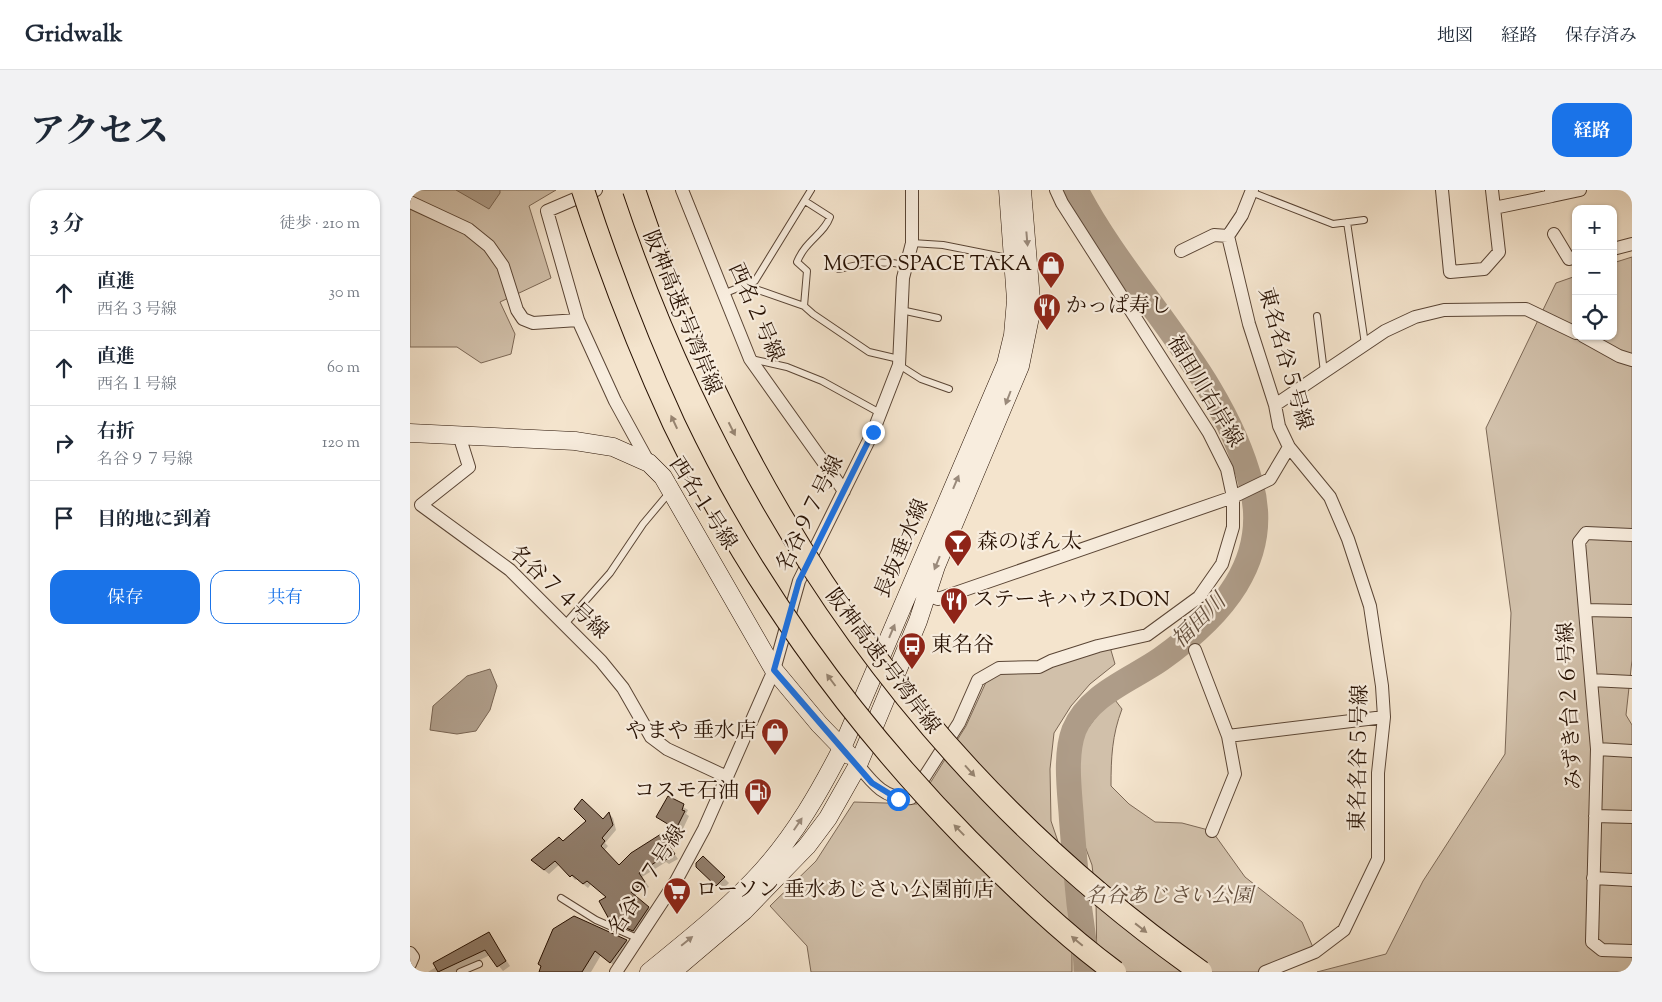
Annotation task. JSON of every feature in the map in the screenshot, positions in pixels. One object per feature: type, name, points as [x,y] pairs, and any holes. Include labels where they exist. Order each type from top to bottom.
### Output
[{"type":"highway","points":[[584,190],[623,306],[675,425],[737,539],[812,656],[901,768],[951,822],[1036,905],[1115,972]]},
{"type":"highway","name":"阪神高速5号湾岸線","points":[[634,190],[667,284],[718,403],[782,519],[850,625],[892,681],[984,786],[1087,884],[1138,926],[1201,972]]},
{"type":"main road","name":"長坂垂水線","points":[[649,972],[733,901],[764,870],[810,807],[842,748],[918,592],[1006,364],[1013,335],[1016,300],[1008,190]]},
{"type":"main road","name":"長坂垂水線","points":[[672,972],[744,911],[808,846],[832,811],[858,765],[918,621],[918,592],[936,566],[1020,366],[1030,317],[1031,300],[1022,190]]},
{"type":"main road","name":"西名１号線","points":[[410,433],[575,441],[613,447],[649,463],[663,477],[671,490],[774,670],[819,724],[858,765]]},
{"type":"street","points":[[596,190],[546,211],[578,320],[615,401],[649,463]]},
{"type":"street","name":"西名２号線","points":[[682,190],[722,294],[750,359],[844,491]]},
{"type":"street","name":"名谷９７号線","points":[[616,972],[676,881],[704,829],[774,670],[799,581],[880,413],[899,362],[901,310],[906,265],[912,243],[912,190]]},
{"type":"street","name":"福田川右岸線","points":[[858,765],[872,783],[882,791],[898,799],[912,798],[964,711],[978,680],[999,668],[1040,667],[1051,661],[1098,646],[1147,635],[1199,597],[1222,564],[1233,527],[1233,496],[1227,469],[1209,433],[1062,203],[1056,190]]},
{"type":"street","points":[[1442,190],[1450,272],[1484,269],[1499,252],[1492,190]]},
{"type":"street","points":[[1494,208],[1551,193],[1580,190]]},
{"type":"street","points":[[1181,251],[1214,235],[1228,236],[1242,215],[1252,191]]},
{"type":"street","points":[[410,202],[468,229],[489,246],[504,266],[517,310],[523,319],[533,323],[578,320]]},
{"type":"street","points":[[1554,234],[1569,259],[1572,259]]},
{"type":"street","name":"東名名谷５号線","points":[[1228,236],[1249,324],[1275,405],[1279,426],[1288,447],[1330,497],[1348,539],[1370,606],[1382,686],[1384,717],[1378,773],[1378,859],[1344,930],[1315,952],[1265,972]]},
{"type":"street","points":[[1617,248],[1632,244]]},
{"type":"street","points":[[1275,405],[1385,331],[1415,317],[1444,310],[1526,309],[1572,331]]},
{"type":"street","points":[[1590,340],[1619,356],[1632,360]]},
{"type":"street","name":"名谷７４号線","points":[[459,435],[469,467],[421,505],[510,570],[601,661],[623,688],[651,737],[667,749],[727,778]]},
{"type":"street","points":[[918,592],[938,599],[1233,496],[1270,479],[1288,447]]},
{"type":"street","name":"みずき台２６号線","points":[[1632,535],[1586,533],[1579,542],[1597,749],[1592,942],[1602,950],[1632,950]]},
{"type":"street","points":[[1586,610],[1632,611]]},
{"type":"street","points":[[1195,650],[1228,736],[1235,774],[1212,831]]},
{"type":"street","points":[[1591,680],[1632,682]]},
{"type":"street","points":[[1228,736],[1384,717]]},
{"type":"street","points":[[1597,749],[1632,751]]},
{"type":"street","points":[[1595,816],[1632,818]]},
{"type":"street","points":[[1594,878],[1632,880]]},
{"type":"street","points":[[410,953],[413,957],[410,964]]},
{"type":"lane","points":[[722,294],[747,286],[755,281],[811,190]]},
{"type":"lane","points":[[1252,191],[1332,224],[1364,220]]},
{"type":"lane","points":[[804,306],[807,271],[797,262],[802,250],[827,225],[830,217],[805,201]]},
{"type":"lane","points":[[1347,222],[1365,344]]},
{"type":"lane","points":[[912,243],[944,245],[1003,257],[1014,256]]},
{"type":"lane","points":[[838,269],[875,262],[906,265]]},
{"type":"lane","points":[[747,286],[804,306],[869,352],[899,362],[921,379],[949,389]]},
{"type":"lane","points":[[901,310],[938,318]]},
{"type":"lane","points":[[1317,316],[1324,372]]},
{"type":"lane","points":[[750,359],[787,367],[804,374],[880,413]]},
{"type":"lane","points":[[564,625],[610,573],[642,524],[671,490]]},
{"type":"lane","points":[[561,898],[596,920],[637,938]]},
{"type":"lane","points":[[460,972],[479,964]]},
{"type":"green space","points":[[410,190],[556,190],[529,206],[551,278],[500,302],[515,334],[511,354],[481,363],[457,347],[410,347]]},
{"type":"green space","points":[[1632,257],[1632,660],[1626,715],[1632,725],[1632,972],[1317,972],[1386,954],[1423,881],[1505,754],[1511,613],[1486,428],[1556,283],[1572,277],[1572,340],[1617,340],[1617,262]]},
{"type":"green space","name":"名谷あじさい公園","points":[[1110,647],[1115,664],[1090,684],[1071,706],[1054,733],[1050,769],[1051,821],[1065,862],[1072,909],[1072,972],[811,972],[807,946],[770,906],[816,861],[854,802],[917,804],[966,726],[987,680],[999,673]]},
{"type":"green space","name":"名谷あじさい公園","points":[[1112,696],[1122,709],[1113,747],[1111,786],[1129,804],[1155,822],[1182,823],[1212,831],[1245,877],[1302,922],[1315,952],[1265,972],[1097,972],[1096,900],[1092,865],[1083,841],[1075,760],[1081,737]]},
{"type":"shaded area","points":[[456,190],[500,190],[500,193],[489,209]]},
{"type":"shaded area","points":[[490,669],[497,686],[490,710],[476,731],[457,734],[430,730],[433,706],[467,676]]},
{"type":"building","points":[[668,796],[684,804],[682,810],[685,811],[676,829],[656,817]]},
{"type":"building","points":[[582,799],[603,819],[609,812],[613,825],[602,838],[605,841],[601,846],[619,865],[631,853],[661,834],[675,854],[664,861],[662,858],[639,873],[645,882],[631,892],[649,907],[633,931],[610,921],[599,901],[606,897],[587,881],[583,884],[572,875],[570,877],[555,861],[544,870],[531,860],[559,837],[563,841],[586,821],[574,809]]},
{"type":"building","points":[[703,856],[725,877],[716,886],[696,867],[696,863]]},
{"type":"building","points":[[574,916],[627,940],[610,963],[595,951],[582,972],[539,972],[541,966],[538,964],[553,929]]},
{"type":"building","points":[[489,932],[506,961],[497,967],[485,950],[438,972],[433,963]]},
{"type":"waterway","name":"福田川","points":[[1076,190],[1097,227],[1197,368],[1219,405],[1237,443],[1251,484],[1256,512],[1254,538],[1247,562],[1236,585],[1221,605],[1183,643],[1149,667],[1100,697],[1081,717],[1074,730],[1069,749],[1069,781],[1086,972]]},
{"type":"place","name":"MOTO SPACE TAKA","points":[[1051,289]]},
{"type":"place","name":"かっぱ寿し","points":[[1047,331]]},
{"type":"place","name":"森のぽん太","points":[[958,567]]},
{"type":"place","name":"ステーキハウスDON","points":[[954,625]]},
{"type":"place","name":"東名谷","points":[[912,670]]},
{"type":"place","name":"やまや 垂水店","points":[[775,756]]},
{"type":"place","name":"コスモ石油","points":[[758,816]]},
{"type":"place","name":"ローソン 垂水あじさい公園前店","points":[[677,915]]},
{"type":"route","points":[[873,432],[799,581],[774,670],[872,783],[882,791],[898,799]]}]
